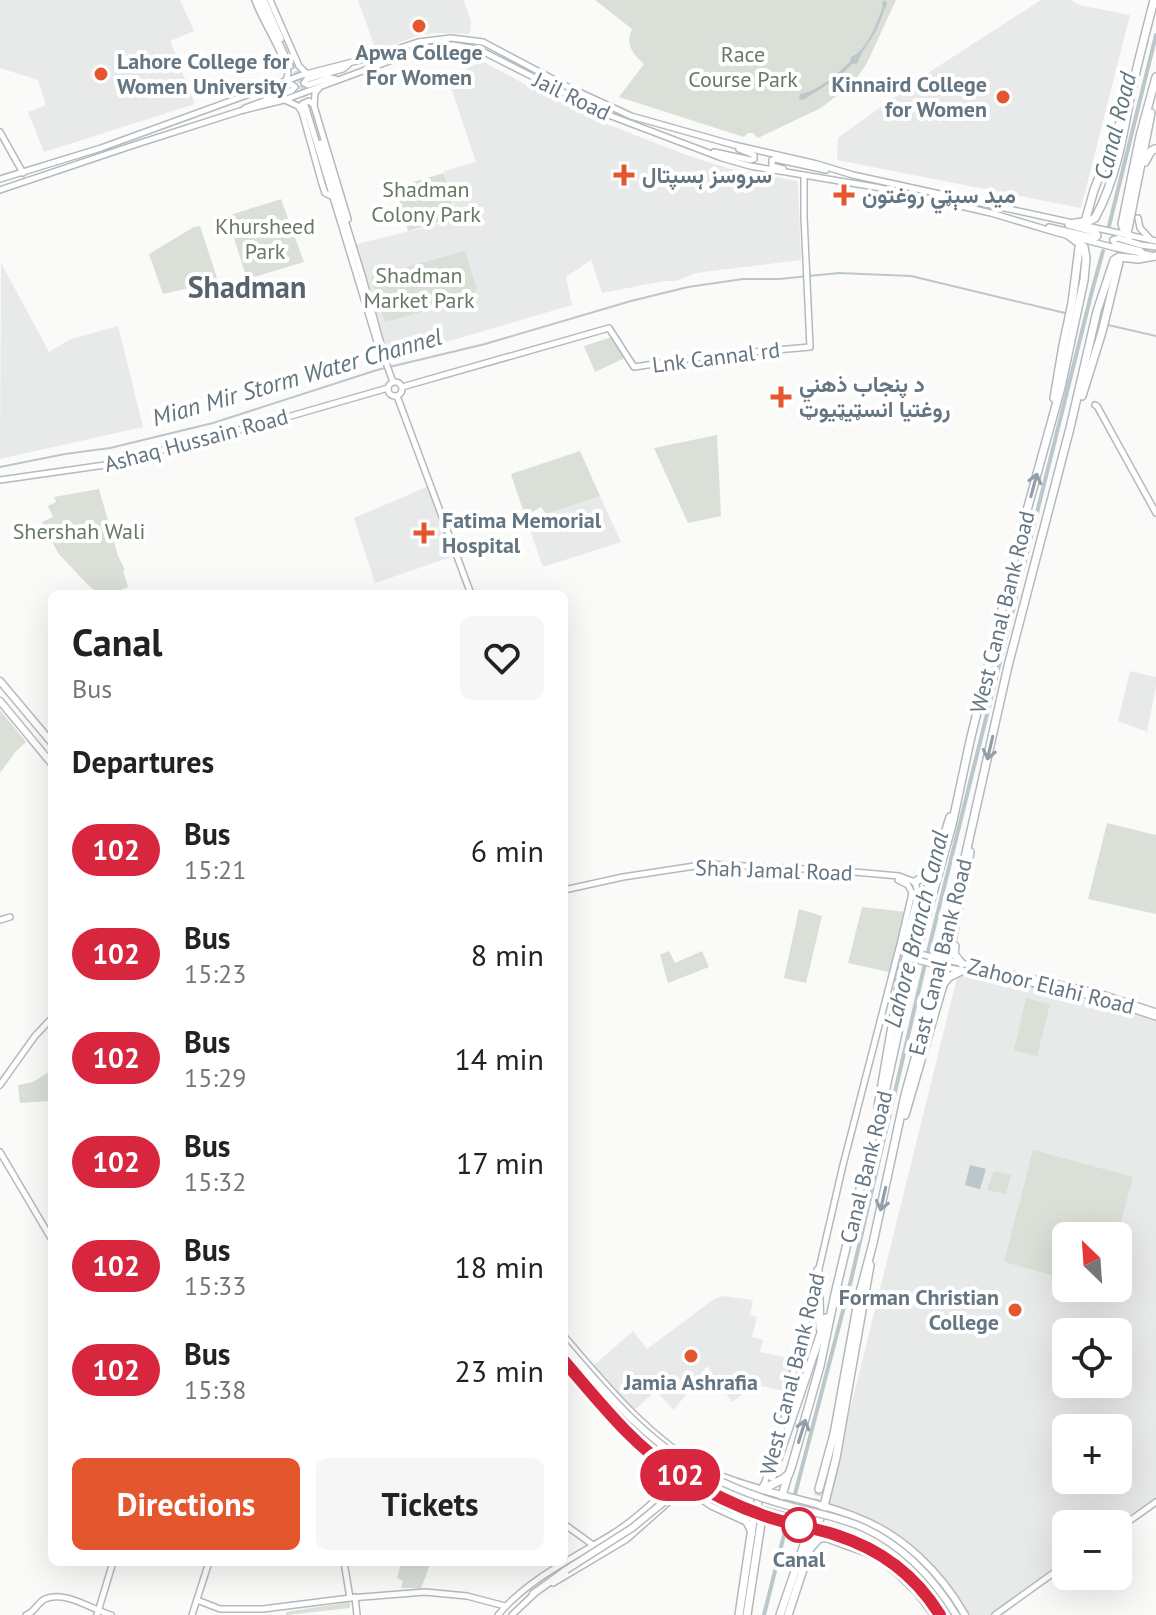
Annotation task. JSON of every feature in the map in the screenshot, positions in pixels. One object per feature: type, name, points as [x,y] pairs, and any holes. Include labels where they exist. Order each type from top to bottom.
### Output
[{"type":"highway","points":[[1075,223],[1097,216],[1118,154],[1154,0]]},
{"type":"highway","points":[[1156,78],[1129,232],[1125,233],[1122,224],[1140,136],[1156,78]]},
{"type":"highway","points":[[1086,218],[1130,98]]},
{"type":"highway","points":[[1140,174],[1151,151],[1155,149]]},
{"type":"highway","points":[[1051,420],[1084,280],[1085,249],[1068,235]]},
{"type":"highway","points":[[1051,420],[1079,248]]},
{"type":"highway","points":[[1070,428],[1097,311],[1114,260],[1154,255]]},
{"type":"highway","points":[[1070,428],[1102,332],[1119,262]]},
{"type":"highway","name":"West Canal Bank Road","points":[[955,805],[1051,420]]},
{"type":"highway","name":"East Canal Bank Road","points":[[819,1489],[834,1434],[859,1296],[905,1095],[941,964],[1008,666],[1070,428]]},
{"type":"highway","points":[[877,1118],[897,995],[929,873],[955,805]]},
{"type":"highway","name":"Canal Bank Road","points":[[772,1477],[835,1294],[884,1097],[912,968],[955,805]]},
{"type":"highway","points":[[893,1156],[943,985],[971,847],[975,811]]},
{"type":"highway","points":[[918,869],[929,873]]},
{"type":"highway","points":[[915,882],[929,873]]},
{"type":"highway","points":[[943,985],[961,967],[954,954],[953,940]]},
{"type":"highway","points":[[788,1615],[824,1506],[836,1458],[873,1243]]},
{"type":"highway","points":[[818,1270],[820,1334]]},
{"type":"highway","points":[[782,1496],[820,1366],[835,1294]]},
{"type":"highway","points":[[739,1615],[761,1490],[789,1474]]},
{"type":"highway","points":[[747,1615],[761,1523]]},
{"type":"highway","points":[[780,1615],[807,1536]]},
{"type":"main road","points":[[259,0],[271,36],[283,58],[292,67],[307,74]]},
{"type":"main road","points":[[270,0],[292,67],[285,81]]},
{"type":"main road","name":"Jail Road","points":[[0,179],[116,143],[307,74],[429,39],[451,38],[483,42],[631,116],[853,175],[1129,232],[1155,243]]},
{"type":"main road","name":"Jail Road","points":[[0,190],[240,111],[284,100],[422,49],[461,45],[499,58],[606,114],[722,158],[760,168],[906,193],[1116,248],[1154,255]]},
{"type":"main road","points":[[340,79],[304,83],[307,79],[343,69],[353,62]]},
{"type":"main road","points":[[240,111],[295,88],[291,84],[257,92]]},
{"type":"main road","points":[[323,85],[307,107],[310,146],[325,193],[334,198],[390,375],[390,394],[397,396]]},
{"type":"main road","points":[[284,100],[307,107]]},
{"type":"main road","points":[[307,107],[348,218],[347,227],[384,356]]},
{"type":"main road","points":[[0,132],[23,173]]},
{"type":"main road","points":[[697,148],[751,160],[755,158],[752,154],[708,138]]},
{"type":"main road","points":[[760,168],[764,160],[761,152]]},
{"type":"main road","points":[[806,176],[772,166],[771,162],[775,159],[853,175]]},
{"type":"main road","name":"Lnk Cannal rd","points":[[402,387],[609,328],[634,367],[708,356],[810,347],[804,217],[806,176]]},
{"type":"main road","points":[[1036,226],[1098,236],[1055,218]]},
{"type":"main road","points":[[1138,218],[1140,228],[1155,243]]},
{"type":"main road","points":[[1154,255],[1115,244],[1114,239],[1141,245],[1155,243]]},
{"type":"main road","points":[[390,385],[397,382],[402,387],[397,396]]},
{"type":"main road","name":"Ashaq Hussain Road","points":[[0,480],[105,465],[277,420],[390,385]]},
{"type":"main road","points":[[397,396],[470,590]]},
{"type":"main road","points":[[1095,405],[1156,513]]},
{"type":"main road","points":[[0,682],[48,738]]},
{"type":"main road","points":[[0,699],[48,759]]},
{"type":"main road","name":"Shah Jamal Road","points":[[568,889],[708,864],[843,871],[905,877],[915,882]]},
{"type":"main road","points":[[890,876],[907,883],[912,893],[899,948],[902,954],[909,955]]},
{"type":"main road","points":[[909,955],[904,946],[917,898],[915,882]]},
{"type":"main road","points":[[0,920],[10,917]]},
{"type":"main road","name":"West Canal Bank Road","points":[[761,1490],[784,1420],[787,1395],[843,1165],[899,948]]},
{"type":"main road","points":[[896,961],[909,955]]},
{"type":"main road","name":"Zahoor Elahi Road","points":[[909,955],[1099,993],[1156,1015]]},
{"type":"main road","points":[[0,1085],[48,1022]]},
{"type":"main road","points":[[0,1152],[48,1233]]},
{"type":"main road","points":[[568,1341],[632,1413],[690,1460],[734,1482],[824,1506],[885,1531],[900,1540],[931,1569],[965,1615]]},
{"type":"main road","points":[[568,1349],[627,1415],[678,1458],[709,1476],[755,1495],[839,1519],[882,1538],[917,1565],[956,1615]]},
{"type":"main road","points":[[568,1368],[647,1450],[676,1473],[735,1509],[752,1533]]},
{"type":"main road","points":[[568,1369],[628,1438],[686,1485],[757,1513],[835,1534],[874,1551],[909,1576],[940,1615]]},
{"type":"main road","points":[[656,1462],[666,1457],[668,1448],[664,1442]]},
{"type":"main road","points":[[568,1561],[620,1528],[658,1496],[690,1460]]},
{"type":"main road","points":[[656,1462],[664,1477],[658,1496]]},
{"type":"main road","points":[[533,1594],[627,1539],[686,1485],[700,1466]]},
{"type":"main road","points":[[686,1485],[711,1506],[747,1522]]},
{"type":"main road","points":[[829,1486],[831,1502],[836,1510]]},
{"type":"main road","points":[[512,1615],[533,1594],[566,1570],[632,1528],[676,1492],[684,1490],[843,1532],[853,1537],[863,1549]]},
{"type":"main road","points":[[671,1500],[683,1493],[692,1493]]},
{"type":"main road","points":[[1132,1519],[1156,1502]]},
{"type":"main road","points":[[568,1527],[593,1545]]},
{"type":"main road","points":[[863,1549],[864,1533],[871,1529],[885,1531]]},
{"type":"main road","points":[[810,1550],[822,1538],[863,1549],[897,1573],[917,1592],[934,1615]]},
{"type":"main road","points":[[98,1613],[112,1566]]},
{"type":"main road","points":[[192,1615],[208,1566]]},
{"type":"main road","points":[[345,1566],[357,1615]]},
{"type":"main road","points":[[498,1615],[532,1583],[559,1566]]},
{"type":"main road","points":[[995,1615],[1052,1574]]},
{"type":"main road","points":[[197,1600],[220,1609],[263,1609],[352,1597],[438,1592],[505,1606]]},
{"type":"main road","points":[[26,1615],[32,1613],[41,1600],[55,1596],[72,1599],[98,1613],[111,1615]]},
{"type":"shaded area","name":"Lahore College for Women University","points":[[0,0],[180,0],[194,31],[170,41],[195,104],[44,152],[28,112],[46,105],[38,80],[0,68]]},
{"type":"shaded area","name":"Apwa College For Women","points":[[358,0],[463,0],[471,20],[470,34],[420,35],[376,51]]},
{"type":"shaded area","points":[[885,0],[887,4],[877,29],[858,63],[852,64],[839,77],[803,100],[799,99],[800,94],[833,77],[862,49]]},
{"type":"shaded area","name":"Kinnaird College for Women","points":[[1041,0],[1071,0],[1079,5],[1130,15],[1081,208],[837,160],[838,138],[928,73]]},
{"type":"shaded area","name":"سروسز ہسپتال","points":[[482,61],[604,123],[692,157],[731,169],[798,181],[801,260],[696,273],[676,281],[602,293],[591,260],[566,277],[572,305],[385,360],[353,245],[458,219],[444,171],[476,162],[448,78]]},
{"type":"shaded area","points":[[1,263],[49,352],[71,339],[118,326],[143,427],[0,459]]},
{"type":"shaded area","points":[[429,486],[457,555],[375,583],[354,518]]},
{"type":"shaded area","points":[[600,496],[621,542],[543,567],[529,527],[546,514]]},
{"type":"shaded area","points":[[1130,671],[1156,677],[1147,732],[1118,721]]},
{"type":"shaded area","name":"Forman Christian College","points":[[959,970],[1156,1014],[1156,1502],[1132,1519],[1132,1510],[1052,1510],[1052,1575],[994,1615],[965,1615],[934,1572],[885,1531],[824,1506]]},
{"type":"shaded area","points":[[970,1165],[986,1169],[980,1189],[965,1185]]},
{"type":"shaded area","name":"Jamia Ashrafia","points":[[722,1296],[753,1300],[750,1315],[757,1317],[752,1337],[763,1340],[760,1352],[796,1359],[785,1391],[756,1385],[732,1402],[707,1366],[674,1410],[656,1391],[633,1411],[593,1366],[633,1331],[647,1349]]},
{"type":"green space","name":"Race Course Park","points":[[595,0],[896,0],[867,63],[848,87],[821,108],[758,138],[753,133],[744,137],[619,97],[644,64],[631,48],[629,40],[632,29]]},
{"type":"green space","name":"Shadman Colony Park","points":[[444,173],[456,217],[408,231],[396,187]]},
{"type":"green space","name":"Khursheed Park","points":[[281,199],[304,262],[247,279],[227,216]]},
{"type":"green space","points":[[200,226],[218,281],[163,294],[149,254]]},
{"type":"green space","name":"Shadman Market Park","points":[[465,251],[477,290],[472,298],[385,322],[371,277]]},
{"type":"green space","points":[[615,336],[627,357],[595,372],[584,346]]},
{"type":"green space","points":[[717,435],[721,516],[688,523],[654,448]]},
{"type":"green space","points":[[580,451],[600,496],[546,514],[541,507],[525,516],[511,474]]},
{"type":"green space","name":"Shershah Wali","points":[[99,489],[128,587],[122,590],[94,590],[58,553],[42,522],[53,517],[48,506],[56,502],[54,497]]},
{"type":"green space","points":[[0,710],[26,742],[0,773]]},
{"type":"green space","points":[[1107,823],[1156,835],[1156,914],[1088,899]]},
{"type":"green space","points":[[862,907],[906,912],[889,972],[848,963]]},
{"type":"green space","points":[[799,909],[822,916],[806,983],[784,978]]},
{"type":"green space","points":[[669,951],[675,963],[702,951],[709,967],[668,983],[660,955]]},
{"type":"green space","points":[[1026,998],[1050,1004],[1037,1056],[1014,1050]]},
{"type":"green space","points":[[48,1073],[48,1101],[20,1103],[18,1085],[33,1082]]},
{"type":"green space","points":[[1033,1150],[1133,1177],[1121,1222],[1052,1222],[1052,1275],[1004,1262]]},
{"type":"green space","points":[[994,1171],[1011,1175],[1006,1194],[987,1190]]},
{"type":"green space","points":[[400,1566],[429,1566],[421,1588],[401,1588],[403,1581],[397,1578]]},
{"type":"green space","points":[[350,1602],[350,1608],[286,1615],[286,1612]]},
{"type":"waterway","name":"Canal Road","points":[[1109,226],[1156,35]]},
{"type":"waterway","name":"Lahore Branch Canal","points":[[794,1498],[851,1280],[923,972],[1103,251]]},
{"type":"waterway","name":"Mian Mir Storm Water Channel","points":[[0,467],[110,448],[213,423],[377,370],[485,344],[631,301],[688,287],[743,279],[839,273],[911,276],[1065,313]]},
{"type":"waterway","points":[[1108,325],[1156,336]]},
{"type":"waterway","name":"Lahore Branch Canal","points":[[764,1615],[791,1507]]},
{"type":"tunnel","points":[[293,64],[308,104]]},
{"type":"tunnel","points":[[761,1523],[770,1486]]},
{"type":"tunnel","points":[[807,1536],[819,1489]]},
{"type":"bus line","name":"102","points":[[568,1365],[639,1442],[676,1473],[757,1513],[835,1534],[874,1551],[909,1576],[940,1615]]},
{"type":"place","name":"Apwa College For Women","points":[[419,26]]},
{"type":"place","name":"Lahore College for Women University","points":[[101,74]]},
{"type":"place","name":"Kinnaird College for Women","points":[[1003,97]]},
{"type":"place","name":"سروسز ہسپتال","points":[[624,175]]},
{"type":"place","name":"مید سېټي روغتون","points":[[844,195]]},
{"type":"place","name":"د پنجاب ذهني روغتیا انسټیټیوټ","points":[[781,397]]},
{"type":"place","name":"Fatima Memorial Hospital","points":[[424,533]]},
{"type":"place","name":"Forman Christian College","points":[[1015,1310]]},
{"type":"place","name":"Jamia Ashrafia","points":[[691,1356]]},
{"type":"place","name":"Canal","points":[[799,1525]]},
{"type":"district","name":"Shadman","points":[[247,286]]}]
